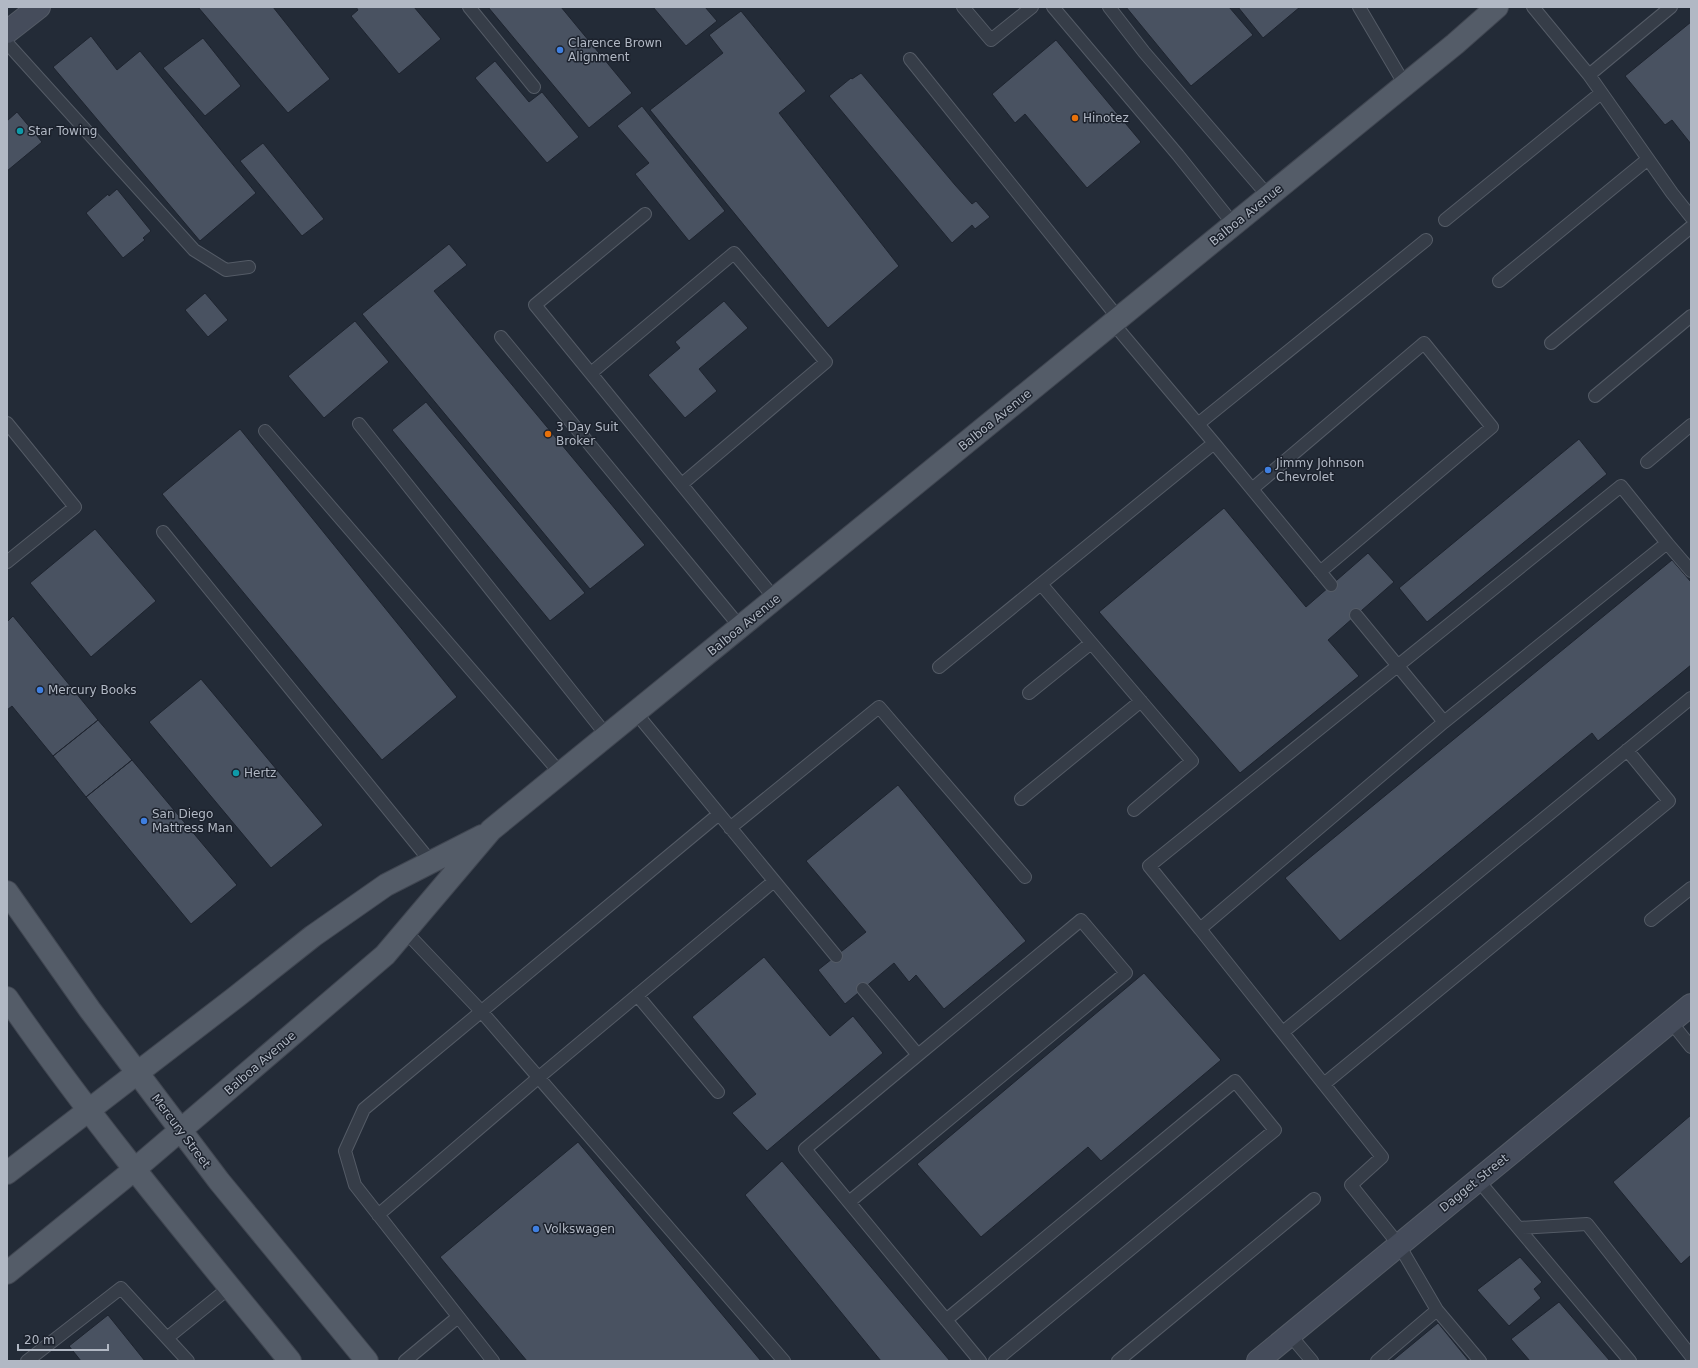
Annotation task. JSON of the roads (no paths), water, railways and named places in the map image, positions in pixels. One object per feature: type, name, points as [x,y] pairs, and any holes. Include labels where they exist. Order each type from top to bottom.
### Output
[{"type":"main road","name":"Balboa Avenue","points":[[7,1173],[313,936],[386,885],[491,830],[1269,197],[1455,44],[1497,7]]},
{"type":"main road","name":"Balboa Avenue","points":[[7,1273],[135,1169],[384,955],[491,830]]},
{"type":"main road","name":"Mercury Street","points":[[7,892],[90,1010],[219,1181],[367,1361]]},
{"type":"main road","points":[[7,998],[41,1047],[135,1169],[290,1361]]},
{"type":"street","points":[[7,32],[39,7]]},
{"type":"street","name":"Dagget Street","points":[[1258,1361],[1691,1005]]},
{"type":"lane","points":[[469,7],[534,87]]},
{"type":"lane","points":[[963,7],[991,40],[1032,7]]},
{"type":"lane","points":[[1053,7],[1178,155],[1234,225]]},
{"type":"lane","points":[[1109,7],[1144,52],[1269,197]]},
{"type":"lane","points":[[1359,7],[1405,85]]},
{"type":"lane","points":[[1533,7],[1589,75],[1672,193],[1691,217]]},
{"type":"lane","points":[[1589,75],[1671,7]]},
{"type":"lane","points":[[7,43],[194,250],[226,270],[249,267]]},
{"type":"lane","points":[[910,59],[1198,424],[1331,585]]},
{"type":"lane","points":[[1445,220],[1601,93]]},
{"type":"lane","points":[[1499,281],[1648,159]]},
{"type":"lane","points":[[645,214],[535,304],[775,599]]},
{"type":"lane","points":[[1551,343],[1691,227]]},
{"type":"lane","points":[[1198,424],[1426,240]]},
{"type":"lane","points":[[591,373],[734,253],[826,362],[682,484]]},
{"type":"lane","points":[[1595,396],[1691,316]]},
{"type":"lane","points":[[501,337],[741,628]]},
{"type":"lane","points":[[1252,489],[1424,343],[1492,427],[1320,572]]},
{"type":"lane","points":[[7,423],[75,507],[7,562]]},
{"type":"lane","points":[[359,424],[607,736]]},
{"type":"lane","points":[[1647,462],[1691,425]]},
{"type":"lane","points":[[265,431],[561,774]]},
{"type":"lane","points":[[939,667],[1214,443]]},
{"type":"lane","points":[[1480,1361],[1437,1310],[1398,1245],[1351,1185],[1382,1157],[1150,866],[1621,486],[1691,571]]},
{"type":"lane","points":[[163,532],[431,862]]},
{"type":"lane","points":[[1200,929],[1444,722],[1667,543]]},
{"type":"lane","points":[[1041,584],[1192,761],[1134,810]]},
{"type":"lane","points":[[1356,616],[1444,722]]},
{"type":"lane","points":[[1029,693],[1091,643]]},
{"type":"lane","points":[[1283,1032],[1691,698]]},
{"type":"lane","points":[[1021,799],[1141,701]]},
{"type":"lane","points":[[730,828],[879,707],[1025,877]]},
{"type":"lane","points":[[636,713],[836,956]]},
{"type":"lane","points":[[1324,1084],[1669,801],[1627,750]]},
{"type":"lane","points":[[493,1361],[355,1186],[345,1151],[364,1109],[719,814]]},
{"type":"lane","points":[[378,1214],[774,881]]},
{"type":"lane","points":[[1651,920],[1691,888]]},
{"type":"lane","points":[[849,1202],[1126,973],[1082,920],[805,1149],[980,1361]]},
{"type":"lane","points":[[405,931],[481,1011],[784,1361]]},
{"type":"lane","points":[[863,989],[918,1055]]},
{"type":"lane","points":[[637,995],[718,1092]]},
{"type":"lane","points":[[1671,1022],[1691,1047]]},
{"type":"lane","points":[[946,1320],[1235,1081],[1275,1130],[995,1361]]},
{"type":"lane","points":[[1478,1180],[1630,1361]]},
{"type":"lane","points":[[1118,1361],[1314,1199]]},
{"type":"lane","points":[[1519,1228],[1587,1224],[1691,1356],[1685,1361]]},
{"type":"lane","points":[[27,1361],[122,1288],[188,1361]]},
{"type":"lane","points":[[167,1338],[230,1288]]},
{"type":"lane","points":[[1377,1361],[1437,1310]]},
{"type":"lane","points":[[404,1361],[458,1317]]},
{"type":"lane","points":[[1290,1335],[1312,1361]]},
{"type":"place","name":"Clarence Brown Alignment","points":[[560,50]]},
{"type":"place","name":"Hinotez","points":[[1075,118]]},
{"type":"place","name":"Star Towing","points":[[20,131]]},
{"type":"place","name":"3 Day Suit Broker","points":[[548,434]]},
{"type":"place","name":"Jimmy Johnson Chevrolet","points":[[1268,470]]},
{"type":"place","name":"Mercury Books","points":[[40,690]]},
{"type":"place","name":"Hertz","points":[[236,773]]},
{"type":"place","name":"San Diego Mattress Man","points":[[144,821]]},
{"type":"place","name":"Volkswagen","points":[[536,1229]]}]
